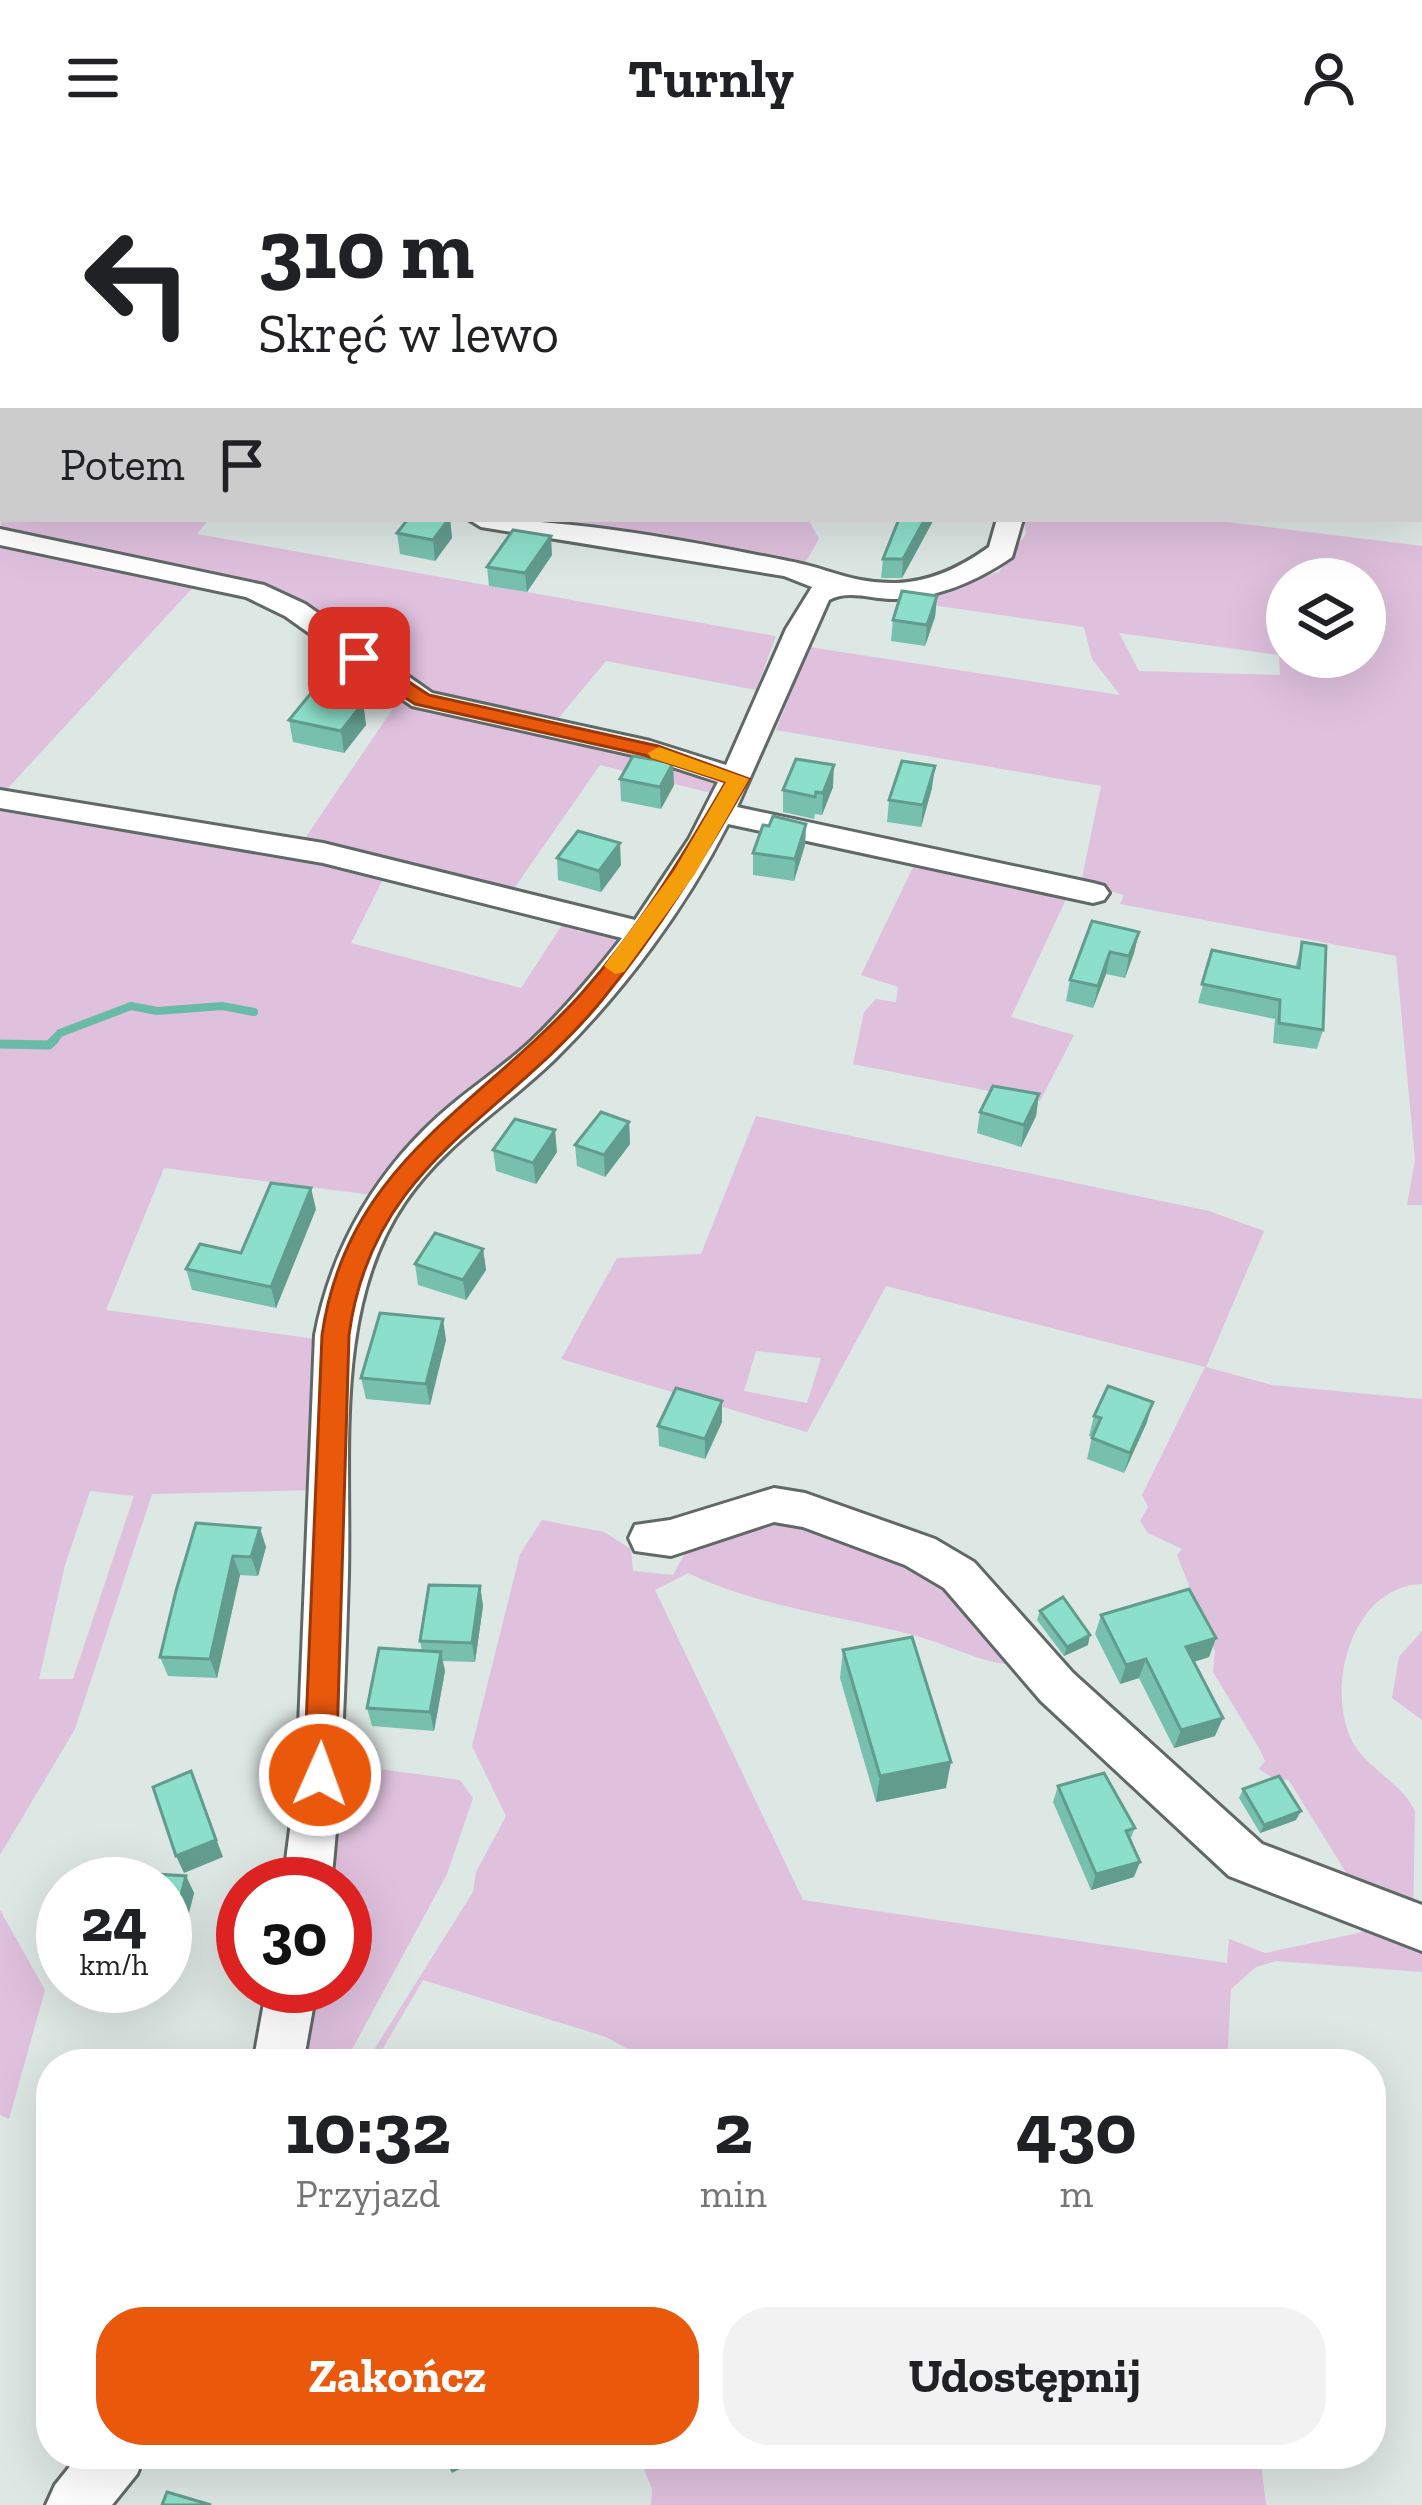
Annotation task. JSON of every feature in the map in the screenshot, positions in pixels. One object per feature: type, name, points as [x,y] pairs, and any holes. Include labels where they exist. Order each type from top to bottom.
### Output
[{"type":"street","points":[[500,522],[790,569],[835,586],[894,591],[940,585],[1002,551],[1009,522]]},
{"type":"street","points":[[0,537],[254,591],[295,610],[422,700],[650,750],[738,779]]},
{"type":"street","points":[[310,1857],[320,1775],[335,1335],[341,1296],[355,1256],[399,1183],[436,1139],[543,1050],[641,933],[721,812],[814,601],[835,586]]},
{"type":"street","points":[[0,799],[134,815],[326,852],[641,933]]},
{"type":"street","points":[[721,812],[1093,893]]},
{"type":"street","points":[[650,1538],[671,1538],[773,1505],[805,1510],[920,1552],[959,1575],[1057,1688],[1246,1860],[1422,1928]]},
{"type":"street","points":[[281,2049],[287,2013]]},
{"type":"street","points":[[75,2505],[105,2469]]},
{"type":"shaded area","points":[[1,522],[207,522],[197,534],[776,636],[756,690],[606,661],[552,726],[429,698],[286,599],[0,531]]},
{"type":"shaded area","points":[[542,522],[810,522],[819,539],[802,568]]},
{"type":"shaded area","points":[[1024,522],[1227,522],[1422,546],[1422,1205],[1407,1205],[1415,1160],[1396,956],[1120,904],[1124,895],[1081,883],[1101,786],[776,730],[809,647],[1120,695],[1092,659],[1084,627],[890,599],[999,572],[1026,534]]},
{"type":"shaded area","points":[[0,543],[198,582],[7,789],[0,788]]},
{"type":"shaded area","points":[[400,698],[454,716],[628,752],[718,786],[715,794],[600,765],[513,890],[304,840]]},
{"type":"shaded area","points":[[0,805],[386,873],[351,943],[521,988],[568,916],[580,919],[578,932],[600,930],[617,940],[616,948],[562,1012],[380,1196],[164,1168],[106,1310],[322,1340],[321,1490],[152,1494],[75,1729],[0,1855]],"holes":[[[90,1491],[134,1496],[73,1679],[39,1679],[65,1565]]]},
{"type":"shaded area","points":[[916,861],[1068,895],[1011,1017],[1074,1035],[1040,1101],[853,1064],[864,1012],[876,999],[896,1002],[898,987],[861,975]]},
{"type":"shaded area","points":[[756,1116],[1209,1211],[1264,1231],[1206,1367],[1272,1385],[1422,1399],[1422,1584],[1398,1589],[1362,1620],[1344,1668],[1342,1694],[1352,1741],[1415,1811],[1413,1916],[1357,1890],[1288,1779],[1279,1782],[1259,1769],[1265,1761],[1259,1748],[1213,1672],[1215,1651],[1177,1555],[1182,1549],[1148,1533],[1140,1521],[1148,1507],[1142,1495],[1205,1367],[886,1286],[807,1432],[561,1359],[617,1258],[701,1254]],"holes":[[[756,1351],[821,1358],[807,1403],[744,1391]]]},
{"type":"shaded area","points":[[772,1514],[923,1557],[1028,1665],[983,1659],[913,1635],[771,1602],[688,1573],[655,1590],[803,1900],[1227,1963],[1229,1939],[1265,1953],[1386,1927],[1422,1937],[1422,1972],[1276,1961],[1256,1967],[1231,1989],[1228,2049],[628,2049],[606,2037],[423,1980],[383,2049],[374,2049],[473,1892],[476,1872],[506,1816],[472,1746],[520,1554],[542,1520],[604,1532],[631,1549],[633,1571],[673,1575],[690,1544]]},
{"type":"shaded area","points":[[1422,1631],[1422,1720],[1392,1698],[1399,1657]]},
{"type":"shaded area","points":[[338,1750],[350,1765],[460,1780],[473,1798],[447,1874],[372,2012],[372,1857],[332,1857]]},
{"type":"shaded area","points":[[0,1910],[36,1974],[39,2013],[9,2119],[0,2115]]},
{"type":"shaded area","points":[[307,2013],[372,2013],[352,2049],[300,2049]]},
{"type":"shaded area","points":[[644,2469],[1262,2469],[1266,2505],[651,2505],[652,2489]]},
{"type":"building","points":[[406,522],[447,522],[433,540],[397,533]]},
{"type":"building","points":[[898,522],[923,522],[903,559],[883,559]]},
{"type":"building","points":[[513,530],[551,536],[525,573],[487,567]]},
{"type":"building","points":[[902,591],[937,596],[927,625],[893,620]]},
{"type":"building","points":[[312,692],[363,703],[341,731],[289,720]]},
{"type":"building","points":[[633,756],[673,763],[660,787],[620,779]]},
{"type":"building","points":[[796,759],[834,765],[823,793],[816,792],[815,797],[783,790]]},
{"type":"building","points":[[902,761],[935,766],[923,805],[889,800]]},
{"type":"building","points":[[773,816],[806,824],[795,859],[753,853],[763,825],[769,826]]},
{"type":"building","points":[[578,831],[620,843],[599,871],[557,858]]},
{"type":"building","points":[[1092,921],[1139,932],[1129,956],[1110,952],[1098,986],[1070,980]]},
{"type":"building","points":[[1302,942],[1326,946],[1323,1030],[1279,1023],[1280,1000],[1202,984],[1212,950],[1299,968]]},
{"type":"building","points":[[993,1086],[1039,1094],[1024,1125],[980,1112]]},
{"type":"building","points":[[601,1112],[629,1122],[604,1155],[575,1145]]},
{"type":"building","points":[[515,1119],[555,1130],[533,1163],[493,1150]]},
{"type":"building","points":[[271,1183],[311,1188],[271,1287],[186,1269],[200,1244],[241,1253]]},
{"type":"building","points":[[435,1233],[483,1249],[463,1280],[415,1264]]},
{"type":"building","points":[[380,1313],[443,1319],[426,1384],[361,1378]]},
{"type":"building","points":[[1108,1386],[1153,1402],[1130,1453],[1092,1438],[1101,1418],[1094,1416]]},
{"type":"building","points":[[676,1388],[722,1401],[705,1439],[658,1426]]},
{"type":"building","points":[[196,1523],[260,1528],[251,1557],[233,1556],[210,1659],[160,1657],[176,1591]]},
{"type":"building","points":[[429,1585],[480,1586],[472,1643],[420,1641]]},
{"type":"building","points":[[1189,1589],[1216,1638],[1186,1647],[1223,1718],[1181,1730],[1146,1659],[1126,1665],[1101,1615]]},
{"type":"building","points":[[1063,1597],[1090,1635],[1067,1647],[1040,1611]]},
{"type":"building","points":[[912,1637],[951,1762],[880,1776],[843,1650]]},
{"type":"building","points":[[379,1648],[441,1652],[430,1712],[367,1708]]},
{"type":"building","points":[[191,1771],[216,1840],[176,1856],[153,1787]]},
{"type":"building","points":[[1104,1773],[1135,1828],[1126,1831],[1140,1862],[1096,1874],[1058,1786]]},
{"type":"building","points":[[1279,1776],[1301,1811],[1264,1825],[1243,1789]]},
{"type":"building","points":[[167,2492],[211,2505],[162,2505]]},
{"type":"waterway","points":[[52,1042],[60,1033],[131,1006],[157,1011],[222,1006],[254,1012]]},
{"type":"waterway","points":[[52,1042],[55,1039]]},
{"type":"waterway","points":[[0,1044],[52,1042]]},
{"type":"slow traffic","points":[[615,966],[684,874],[738,779],[659,753]]},
{"type":"route","points":[[320,1775],[335,1335],[341,1296],[355,1256],[399,1183],[436,1139],[543,1050],[594,995],[684,874],[738,779],[650,750],[478,716],[422,700],[359,658]]}]
